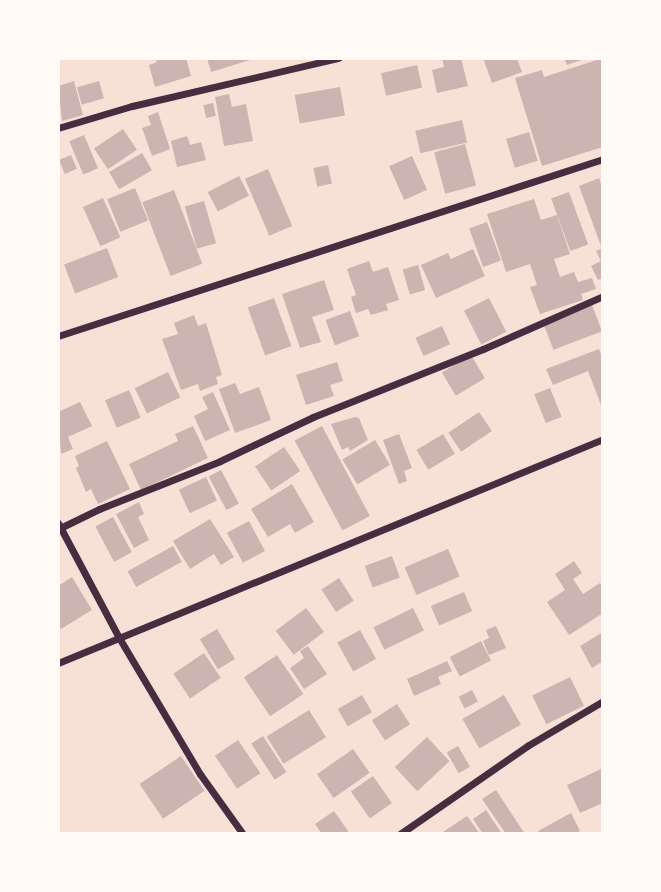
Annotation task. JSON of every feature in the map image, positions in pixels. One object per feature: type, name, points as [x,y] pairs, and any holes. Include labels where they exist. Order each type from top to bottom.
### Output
[{"type":"street","points":[[58,128],[132,106],[339,58]]},
{"type":"street","points":[[58,336],[603,159]]},
{"type":"street","points":[[243,834],[200,774],[118,636],[59,527],[220,461],[313,417],[483,349],[603,296]]},
{"type":"street","points":[[58,663],[118,636],[392,528],[603,439]]},
{"type":"street","points":[[400,834],[527,746],[603,701]]},
{"type":"building","points":[[155,58],[186,58],[191,76],[155,87],[149,65],[157,62]]},
{"type":"building","points":[[207,58],[257,58],[211,72]]},
{"type":"building","points":[[442,58],[461,58],[468,86],[437,93],[432,70],[444,67]]},
{"type":"building","points":[[483,58],[517,58],[522,72],[492,83]]},
{"type":"building","points":[[564,58],[587,58],[567,65]]},
{"type":"building","points":[[603,58],[603,147],[542,166],[515,78],[542,70],[544,77]]},
{"type":"building","points":[[417,65],[422,87],[386,96],[381,73]]},
{"type":"building","points":[[74,81],[83,115],[62,121],[58,86]]},
{"type":"building","points":[[99,81],[104,98],[82,105],[77,87]]},
{"type":"building","points":[[340,87],[345,116],[300,124],[295,95]]},
{"type":"building","points":[[229,94],[232,107],[246,104],[253,141],[224,146],[215,97]]},
{"type":"building","points":[[213,103],[216,116],[206,118],[203,105]]},
{"type":"building","points":[[158,112],[170,149],[152,156],[142,128],[151,125],[148,116]]},
{"type":"building","points":[[462,120],[467,142],[420,153],[415,131]]},
{"type":"building","points":[[123,129],[137,150],[108,169],[94,149]]},
{"type":"building","points":[[529,132],[538,161],[515,168],[506,139]]},
{"type":"building","points":[[84,135],[98,168],[83,174],[69,141]]},
{"type":"building","points":[[187,136],[190,145],[201,142],[206,160],[177,167],[171,141]]},
{"type":"building","points":[[465,144],[476,186],[445,194],[434,152]]},
{"type":"building","points":[[142,153],[152,170],[119,189],[109,172]]},
{"type":"building","points":[[71,155],[77,169],[65,174],[59,160]]},
{"type":"building","points":[[412,156],[427,190],[404,200],[389,166]]},
{"type":"building","points":[[328,165],[332,184],[317,187],[313,168]]},
{"type":"building","points":[[268,169],[292,226],[269,236],[245,179]]},
{"type":"building","points":[[239,176],[249,196],[218,211],[208,192]]},
{"type":"building","points":[[599,178],[603,190],[601,246],[579,186]]},
{"type":"building","points":[[135,188],[148,220],[120,232],[107,199]]},
{"type":"building","points":[[174,190],[202,264],[171,276],[142,202]]},
{"type":"building","points":[[569,192],[588,245],[570,251],[551,198]]},
{"type":"building","points":[[103,198],[120,237],[100,246],[83,207]]},
{"type":"building","points":[[534,199],[541,220],[557,215],[570,254],[554,259],[560,277],[574,272],[578,282],[592,278],[596,289],[581,294],[583,300],[540,314],[530,287],[537,285],[530,264],[506,272],[487,214]]},
{"type":"building","points":[[204,201],[216,243],[197,249],[185,207]]},
{"type":"building","points":[[487,222],[501,261],[483,267],[469,228]]},
{"type":"building","points":[[107,248],[118,277],[75,293],[64,264]]},
{"type":"building","points":[[603,248],[603,278],[598,280],[591,266],[601,261],[596,251]]},
{"type":"building","points":[[473,249],[485,276],[436,298],[421,265],[448,253],[451,259]]},
{"type":"building","points":[[369,261],[373,272],[388,267],[399,300],[386,304],[388,310],[371,315],[368,309],[356,313],[351,297],[356,295],[347,269]]},
{"type":"building","points":[[418,265],[425,290],[410,294],[403,269]]},
{"type":"building","points":[[324,280],[334,310],[312,317],[321,342],[300,348],[282,294]]},
{"type":"building","points":[[274,298],[291,346],[265,356],[248,308]]},
{"type":"building","points":[[489,298],[506,332],[481,345],[464,311]]},
{"type":"building","points":[[592,305],[602,331],[553,350],[543,324]]},
{"type":"building","points":[[350,311],[359,336],[335,345],[326,320]]},
{"type":"building","points":[[194,315],[198,326],[206,323],[222,375],[216,377],[218,384],[200,391],[198,384],[181,390],[162,339],[178,334],[174,323]]},
{"type":"building","points":[[442,326],[450,344],[424,356],[416,338]]},
{"type":"building","points":[[599,349],[603,361],[603,404],[601,405],[588,371],[553,385],[546,369]]},
{"type":"building","points":[[471,355],[485,378],[456,396],[442,373]]},
{"type":"building","points":[[337,362],[343,381],[330,385],[334,396],[306,405],[296,375]]},
{"type":"building","points":[[168,372],[180,397],[147,413],[135,388]]},
{"type":"building","points":[[235,383],[240,394],[259,387],[271,420],[235,433],[219,389]]},
{"type":"building","points":[[550,388],[562,417],[546,423],[534,394]]},
{"type":"building","points":[[129,390],[141,418],[117,428],[105,400]]},
{"type":"building","points":[[213,392],[230,430],[205,441],[194,416],[208,409],[202,397]]},
{"type":"building","points":[[80,402],[92,426],[68,437],[73,449],[61,454],[58,412]]},
{"type":"building","points":[[479,412],[492,431],[461,452],[448,433]]},
{"type":"building","points":[[359,418],[368,440],[350,451],[348,447],[342,450],[331,424]]},
{"type":"building","points":[[193,426],[208,458],[141,490],[129,464],[178,441],[175,434]]},
{"type":"building","points":[[322,426],[370,516],[343,531],[295,441]]},
{"type":"building","points":[[399,434],[412,468],[404,471],[407,481],[399,484],[383,440]]},
{"type":"building","points":[[443,434],[455,454],[428,470],[416,450]]},
{"type":"building","points":[[375,440],[390,465],[357,484],[342,460]]},
{"type":"building","points":[[107,441],[130,489],[98,504],[91,489],[86,492],[76,468],[79,466],[75,456]]},
{"type":"building","points":[[284,447],[300,471],[271,491],[255,467]]},
{"type":"building","points":[[221,470],[239,504],[226,510],[209,477]]},
{"type":"building","points":[[206,477],[217,501],[190,513],[179,490]]},
{"type":"building","points":[[292,484],[314,522],[295,533],[290,524],[268,537],[251,509]]},
{"type":"building","points":[[139,502],[144,514],[138,517],[149,540],[134,548],[116,514]]},
{"type":"building","points":[[113,517],[132,552],[114,562],[95,526]]},
{"type":"building","points":[[210,519],[234,557],[221,565],[214,554],[190,569],[173,541]]},
{"type":"building","points":[[249,521],[265,551],[243,563],[227,533]]},
{"type":"building","points":[[173,546],[182,562],[136,587],[128,571]]},
{"type":"building","points":[[448,549],[460,577],[416,595],[405,567]]},
{"type":"building","points":[[392,556],[400,578],[373,588],[365,566]]},
{"type":"building","points":[[574,561],[582,573],[573,579],[583,594],[600,583],[603,587],[603,613],[569,635],[547,602],[565,590],[555,574]]},
{"type":"building","points":[[72,577],[92,610],[61,629],[58,625],[58,586]]},
{"type":"building","points":[[339,578],[354,601],[336,612],[321,589]]},
{"type":"building","points":[[464,592],[472,611],[439,625],[431,606]]},
{"type":"building","points":[[306,608],[324,632],[294,655],[276,631]]},
{"type":"building","points":[[413,608],[424,630],[384,650],[373,627]]},
{"type":"building","points":[[496,626],[506,648],[489,655],[483,641],[489,638],[486,630]]},
{"type":"building","points":[[217,629],[235,659],[218,669],[200,639]]},
{"type":"building","points":[[360,630],[376,659],[353,671],[337,643]]},
{"type":"building","points":[[603,632],[603,661],[592,668],[580,646]]},
{"type":"building","points":[[481,641],[491,661],[460,676],[450,657]]},
{"type":"building","points":[[308,646],[327,674],[304,689],[290,668],[304,658],[300,651]]},
{"type":"building","points":[[204,653],[221,678],[190,699],[173,674]]},
{"type":"building","points":[[277,655],[303,694],[270,716],[244,677]]},
{"type":"building","points":[[447,661],[452,671],[438,677],[441,684],[414,696],[407,679]]},
{"type":"building","points":[[570,677],[584,706],[546,724],[532,695]]},
{"type":"building","points":[[472,690],[478,702],[465,708],[459,697]]},
{"type":"building","points":[[362,695],[372,712],[348,726],[338,709]]},
{"type":"building","points":[[504,695],[521,724],[479,748],[462,719]]},
{"type":"building","points":[[397,704],[410,724],[385,740],[372,720]]},
{"type":"building","points":[[309,710],[326,737],[284,764],[267,736]]},
{"type":"building","points":[[263,736],[286,772],[275,780],[251,744]]},
{"type":"building","points":[[427,737],[450,761],[417,791],[395,767]]},
{"type":"building","points":[[238,740],[260,773],[237,789],[215,756]]},
{"type":"building","points":[[458,746],[470,767],[459,773],[447,752]]},
{"type":"building","points":[[353,749],[370,773],[334,798],[317,774]]},
{"type":"building","points":[[181,756],[204,791],[163,819],[140,784]]},
{"type":"building","points":[[603,768],[603,803],[580,813],[567,785]]},
{"type":"building","points":[[373,776],[392,803],[370,819],[351,791]]},
{"type":"building","points":[[496,790],[525,834],[506,834],[482,799]]},
{"type":"building","points":[[486,810],[502,834],[483,834],[473,819]]},
{"type":"building","points":[[334,811],[350,834],[322,834],[315,824]]},
{"type":"building","points":[[571,813],[580,831],[574,834],[540,834],[538,831]]},
{"type":"building","points":[[467,816],[480,834],[440,834]]}]
